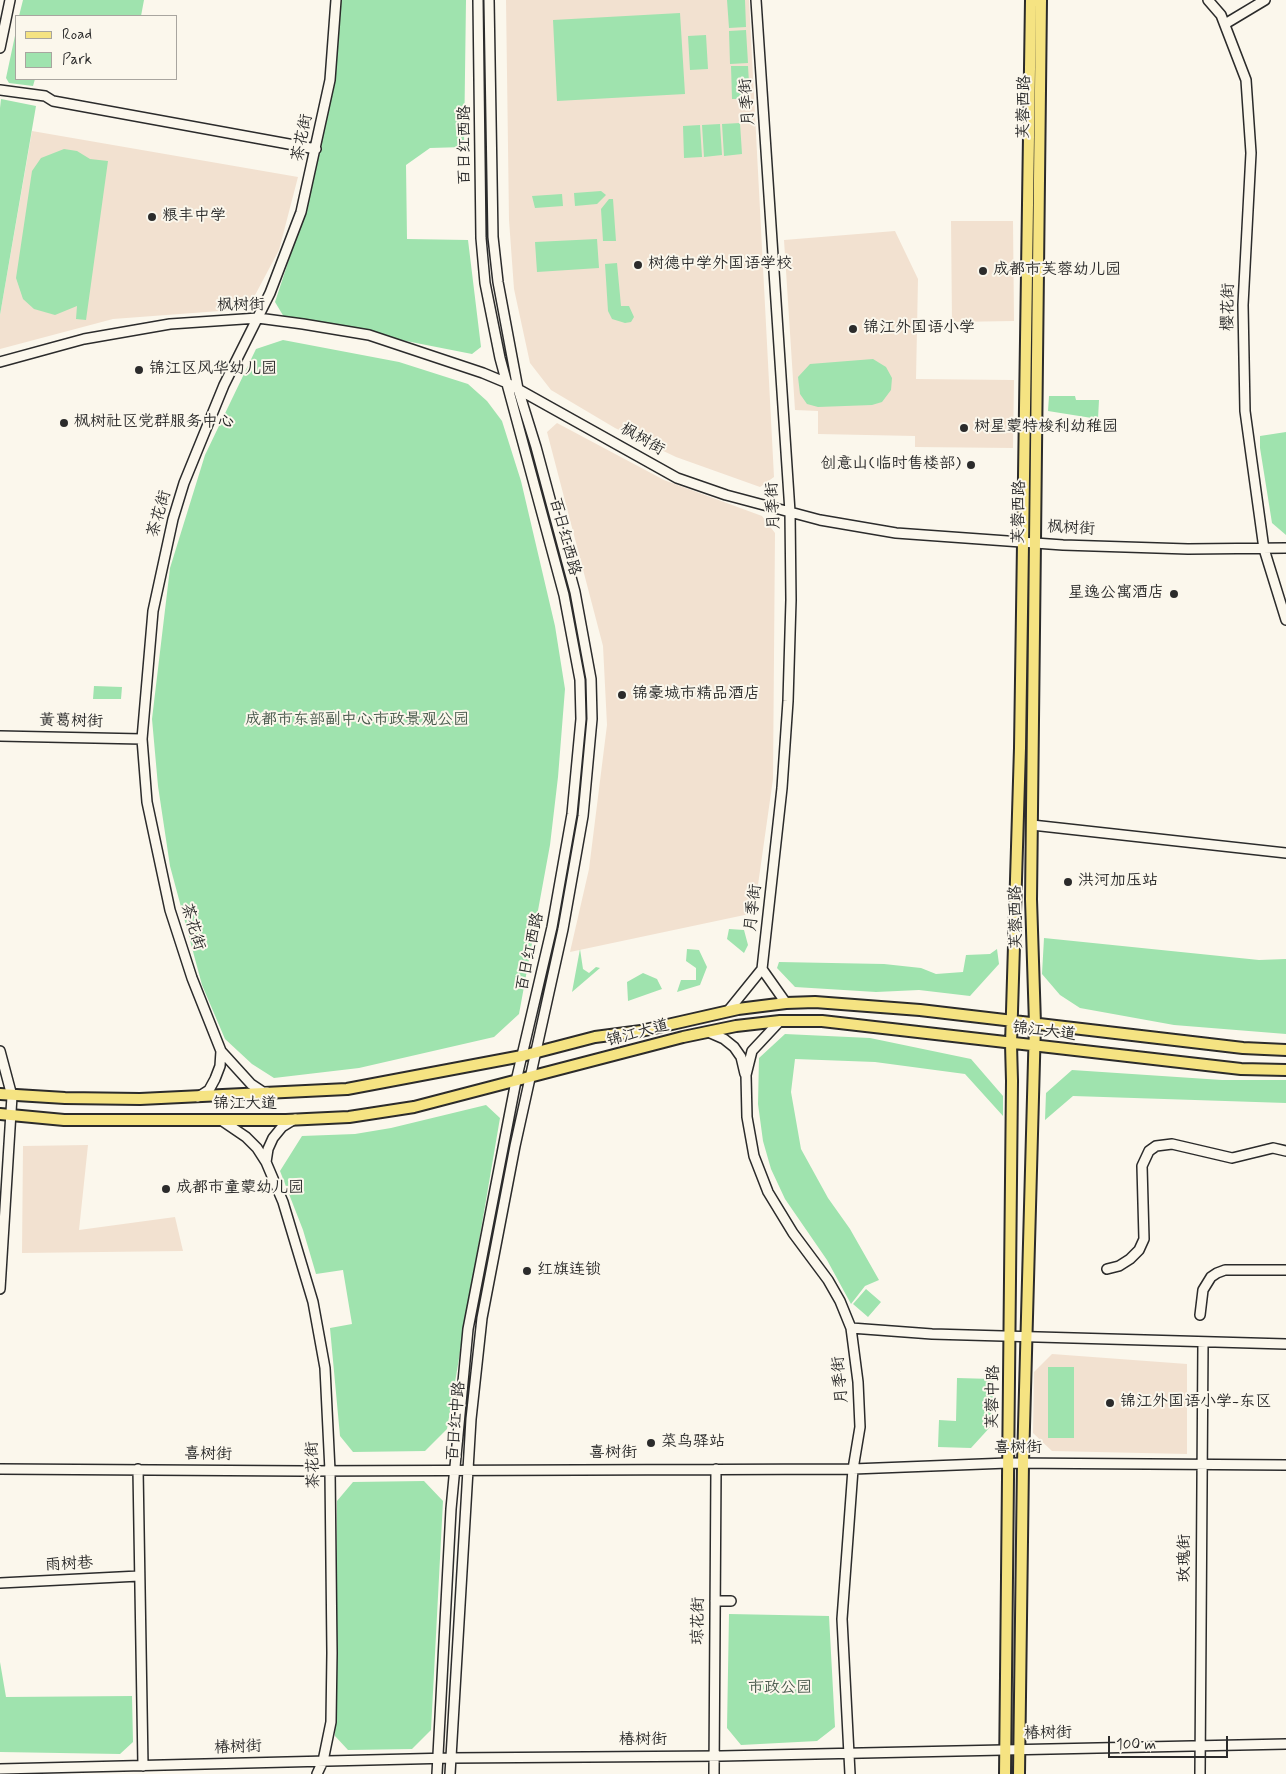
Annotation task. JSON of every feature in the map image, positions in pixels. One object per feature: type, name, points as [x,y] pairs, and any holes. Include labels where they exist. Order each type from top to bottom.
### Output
[{"type":"main road","name":"芙蓉西路","points":[[1012,1020],[1020,748],[1030,0]]},
{"type":"main road","name":"芙蓉西路","points":[[1034,1024],[1031,899],[1041,0]]},
{"type":"main road","name":"锦江大道","points":[[0,1094],[65,1098],[197,1097],[347,1089],[522,1056],[595,1037],[641,1031],[728,1011],[786,1003],[815,1002],[920,1010],[1243,1048],[1286,1050]]},
{"type":"main road","name":"锦江大道","points":[[5,1115],[64,1120],[221,1120],[349,1117],[414,1107],[708,1032],[780,1021],[822,1020],[1011,1044],[1241,1069],[1286,1070]]},
{"type":"main road","name":"芙蓉中路","points":[[1005,1774],[1012,1020]]},
{"type":"main road","name":"芙蓉中路","points":[[1019,1774],[1023,1463],[1034,1024]]},
{"type":"street","points":[[0,48],[10,0]]},
{"type":"street","name":"茶花街","points":[[275,1093],[263,1092],[251,1084],[221,1051],[192,978],[170,910],[147,802],[142,739],[153,611],[173,519],[184,483],[224,384],[258,318],[288,249],[301,212],[330,80],[336,0]]},
{"type":"street","name":"百日红西路","points":[[478,0],[481,238],[485,283],[507,382],[564,595],[580,680],[581,719],[572,814],[554,919],[516,1081]]},
{"type":"street","name":"百日红西路","points":[[489,0],[493,237],[507,338],[518,389],[536,447],[575,592],[591,679],[592,719],[583,816],[563,929],[532,1076]]},
{"type":"street","name":"月季街","points":[[756,0],[790,512],[791,600],[788,701],[782,788],[762,969]]},
{"type":"street","name":"樱花街","points":[[1208,0],[1225,24],[1246,80],[1250,115],[1250,183],[1243,305],[1245,408],[1264,549],[1286,620]]},
{"type":"street","points":[[1225,24],[1265,0]]},
{"type":"street","points":[[0,90],[45,96],[53,101],[316,149]]},
{"type":"street","name":"枫树街","points":[[0,362],[84,339],[170,324],[258,318],[369,335],[507,382],[677,478],[726,495],[820,520],[896,533],[1063,545],[1286,548]]},
{"type":"street","name":"黄葛树街","points":[[0,736],[142,739]]},
{"type":"street","points":[[1032,825],[1286,853]]},
{"type":"street","points":[[728,1011],[762,969],[786,1003]]},
{"type":"street","name":"月季街","points":[[780,1021],[752,1051],[746,1075],[747,1117],[754,1156],[768,1192],[793,1233],[828,1280],[851,1328],[858,1382],[860,1428],[852,1469],[842,1619],[850,1774]]},
{"type":"street","points":[[708,1032],[724,1039],[734,1047],[741,1057],[746,1075]]},
{"type":"street","points":[[0,1051],[12,1096],[5,1115],[0,1290]]},
{"type":"street","points":[[197,1097],[209,1090],[215,1079],[220,1066],[221,1051]]},
{"type":"street","name":"百日红中路","points":[[450,1774],[468,1470],[482,1318],[515,1146],[532,1076]]},
{"type":"street","name":"百日红中路","points":[[437,1774],[454,1470],[468,1329],[516,1081]]},
{"type":"street","points":[[266,1162],[268,1149],[273,1138],[282,1127],[294,1119]]},
{"type":"street","name":"茶花街","points":[[221,1120],[246,1137],[266,1162],[283,1202],[313,1302],[325,1368],[330,1471],[331,1712],[323,1761],[317,1774]]},
{"type":"street","points":[[1107,1269],[1119,1266],[1130,1260],[1139,1250],[1144,1239],[1142,1166],[1149,1151],[1156,1146],[1172,1144],[1232,1158],[1273,1148],[1286,1151]]},
{"type":"street","points":[[1200,1315],[1203,1290],[1211,1277],[1217,1272],[1225,1270],[1286,1270]]},
{"type":"street","points":[[851,1328],[1010,1337],[1286,1344]]},
{"type":"street","name":"玫瑰街","points":[[1200,1774],[1203,1342]]},
{"type":"street","name":"喜树街","points":[[0,1469],[330,1471],[852,1469],[1008,1463],[1202,1466],[1286,1465]]},
{"type":"street","points":[[138,1469],[143,1766]]},
{"type":"street","name":"琼花街","points":[[714,1774],[716,1469]]},
{"type":"street","name":"雨树巷","points":[[0,1583],[139,1576]]},
{"type":"street","points":[[714,1601],[730,1600]]},
{"type":"street","name":"椿树街","points":[[0,1769],[438,1758],[713,1756],[1286,1744]]},
{"type":"shaded area","name":"树德中学外国语学校","points":[[506,0],[749,0],[774,477],[760,487],[676,457],[615,428],[551,390],[530,363],[514,289],[509,220]]},
{"type":"shaded area","name":"粮丰中学","points":[[32,131],[298,177],[279,250],[254,297],[233,310],[113,319],[0,349],[0,315]]},
{"type":"shaded area","name":"成都市芙蓉幼儿园","points":[[951,221],[1013,221],[1014,321],[952,322]]},
{"type":"shaded area","name":"锦江外国语小学","points":[[895,231],[918,279],[916,379],[1014,380],[1013,448],[915,447],[915,436],[818,434],[818,411],[795,410],[784,240]]},
{"type":"shaded area","points":[[557,423],[664,480],[762,516],[775,533],[773,779],[754,913],[570,952],[589,869],[607,725],[603,646],[547,432]]},
{"type":"shaded area","points":[[88,1145],[79,1230],[175,1217],[183,1251],[22,1253],[23,1146]]},
{"type":"shaded area","name":"锦江外国语小学-东区","points":[[1052,1354],[1187,1364],[1187,1454],[1052,1451],[1033,1433],[1034,1372]]},
{"type":"green space","points":[[23,0],[144,0],[141,15],[19,15]]},
{"type":"green space","points":[[340,0],[466,0],[464,147],[430,148],[406,165],[407,239],[468,240],[481,347],[472,354],[284,317],[275,302],[307,205],[331,97]]},
{"type":"green space","points":[[727,0],[745,0],[746,27],[729,28]]},
{"type":"green space","points":[[680,13],[685,94],[557,101],[553,20]]},
{"type":"green space","points":[[746,30],[748,63],[730,64],[729,31]]},
{"type":"green space","points":[[706,35],[708,69],[690,70],[688,36]]},
{"type":"green space","points":[[15,36],[15,80],[35,80],[33,86],[9,83],[6,78]]},
{"type":"green space","points":[[731,66],[748,66],[750,99],[732,99]]},
{"type":"green space","points":[[1,99],[36,106],[0,315],[0,108]]},
{"type":"green space","points":[[740,123],[742,154],[724,156],[722,124]]},
{"type":"green space","points":[[720,124],[722,155],[704,157],[702,125]]},
{"type":"green space","points":[[700,125],[702,157],[684,158],[683,126]]},
{"type":"green space","points":[[64,149],[77,151],[90,159],[108,161],[86,320],[76,319],[77,306],[55,315],[34,309],[23,299],[16,278],[32,171],[41,158]]},
{"type":"green space","points":[[601,191],[606,195],[597,204],[575,206],[574,193]]},
{"type":"green space","points":[[562,194],[563,206],[535,208],[532,196]]},
{"type":"green space","points":[[609,199],[613,199],[616,241],[603,241],[601,209]]},
{"type":"green space","points":[[597,239],[599,268],[537,272],[535,242]]},
{"type":"green space","points":[[617,263],[621,306],[629,306],[634,317],[631,322],[625,323],[612,319],[608,311],[605,264]]},
{"type":"green space","name":"成都市东部副中心市政景观公园","points":[[283,340],[399,362],[468,384],[487,401],[502,421],[521,481],[555,626],[565,689],[550,845],[519,1014],[494,1037],[359,1068],[274,1078],[252,1064],[225,1039],[202,985],[170,866],[158,786],[152,719],[170,568],[205,455],[256,349]]},
{"type":"green space","points":[[873,359],[886,367],[892,378],[891,390],[882,402],[872,405],[818,407],[807,404],[800,394],[798,377],[810,364]]},
{"type":"green space","points":[[1049,396],[1075,396],[1076,400],[1099,400],[1098,419],[1048,411]]},
{"type":"green space","points":[[1286,432],[1286,535],[1272,523],[1260,448],[1260,436]]},
{"type":"green space","points":[[94,686],[122,687],[121,699],[93,699]]},
{"type":"green space","points":[[729,929],[744,930],[748,945],[744,953],[727,939]]},
{"type":"green space","points":[[1044,938],[1259,960],[1286,959],[1286,1034],[1174,1025],[1080,1008],[1060,995],[1042,974]]},
{"type":"green space","points":[[580,949],[583,969],[589,973],[596,967],[600,968],[572,992]]},
{"type":"green space","points":[[687,949],[699,950],[707,967],[700,985],[677,992],[681,980],[696,980],[696,968],[686,961]]},
{"type":"green space","points":[[997,949],[999,964],[970,996],[919,990],[876,992],[795,987],[777,968],[779,962],[884,964],[921,968],[936,974],[963,972],[966,955],[990,954]]},
{"type":"green space","points":[[643,973],[657,979],[662,989],[628,1001],[627,982]]},
{"type":"green space","points":[[785,1034],[870,1038],[971,1059],[1003,1096],[1003,1116],[965,1074],[875,1062],[795,1059],[791,1092],[801,1149],[828,1198],[850,1229],[879,1280],[865,1286],[851,1304],[827,1260],[785,1199],[771,1169],[763,1141],[758,1104],[759,1058]]},
{"type":"green space","points":[[1072,1070],[1222,1080],[1286,1080],[1286,1103],[1073,1096],[1045,1120],[1046,1093]]},
{"type":"green space","points":[[486,1105],[500,1118],[447,1429],[425,1451],[353,1452],[340,1436],[330,1328],[352,1324],[343,1270],[316,1274],[303,1230],[280,1171],[302,1136],[355,1134],[391,1128]]},
{"type":"green space","points":[[866,1289],[881,1302],[868,1317],[853,1304]]},
{"type":"green space","points":[[1048,1367],[1074,1367],[1074,1438],[1048,1438]]},
{"type":"green space","points":[[957,1378],[993,1379],[992,1425],[971,1448],[938,1447],[939,1420],[956,1421]]},
{"type":"green space","points":[[424,1481],[443,1501],[431,1730],[412,1749],[348,1750],[335,1736],[337,1501],[353,1482]]},
{"type":"green space","name":"市政公园","points":[[729,1614],[829,1616],[835,1727],[817,1741],[741,1745],[727,1728]]},
{"type":"green space","points":[[0,1662],[6,1697],[132,1696],[133,1742],[120,1754],[0,1752]]},
{"type":"place","name":"粮丰中学","points":[[152,217]]},
{"type":"place","name":"树德中学外国语学校","points":[[638,265]]},
{"type":"place","name":"成都市芙蓉幼儿园","points":[[983,271]]},
{"type":"place","name":"锦江外国语小学","points":[[853,329]]},
{"type":"place","name":"锦江区风华幼儿园","points":[[139,370]]},
{"type":"place","name":"枫树社区党群服务中心","points":[[64,423]]},
{"type":"place","name":"树星蒙特梭利幼稚园","points":[[964,428]]},
{"type":"place","name":"创意山(临时售楼部)","points":[[971,465]]},
{"type":"place","name":"星逸公寓酒店","points":[[1174,594]]},
{"type":"place","name":"锦豪城市精品酒店","points":[[622,695]]},
{"type":"place","name":"洪河加压站","points":[[1068,882]]},
{"type":"place","name":"成都市童蒙幼儿园","points":[[166,1189]]},
{"type":"place","name":"红旗连锁","points":[[527,1271]]},
{"type":"place","name":"锦江外国语小学-东区","points":[[1110,1403]]},
{"type":"place","name":"菜鸟驿站","points":[[651,1443]]}]
